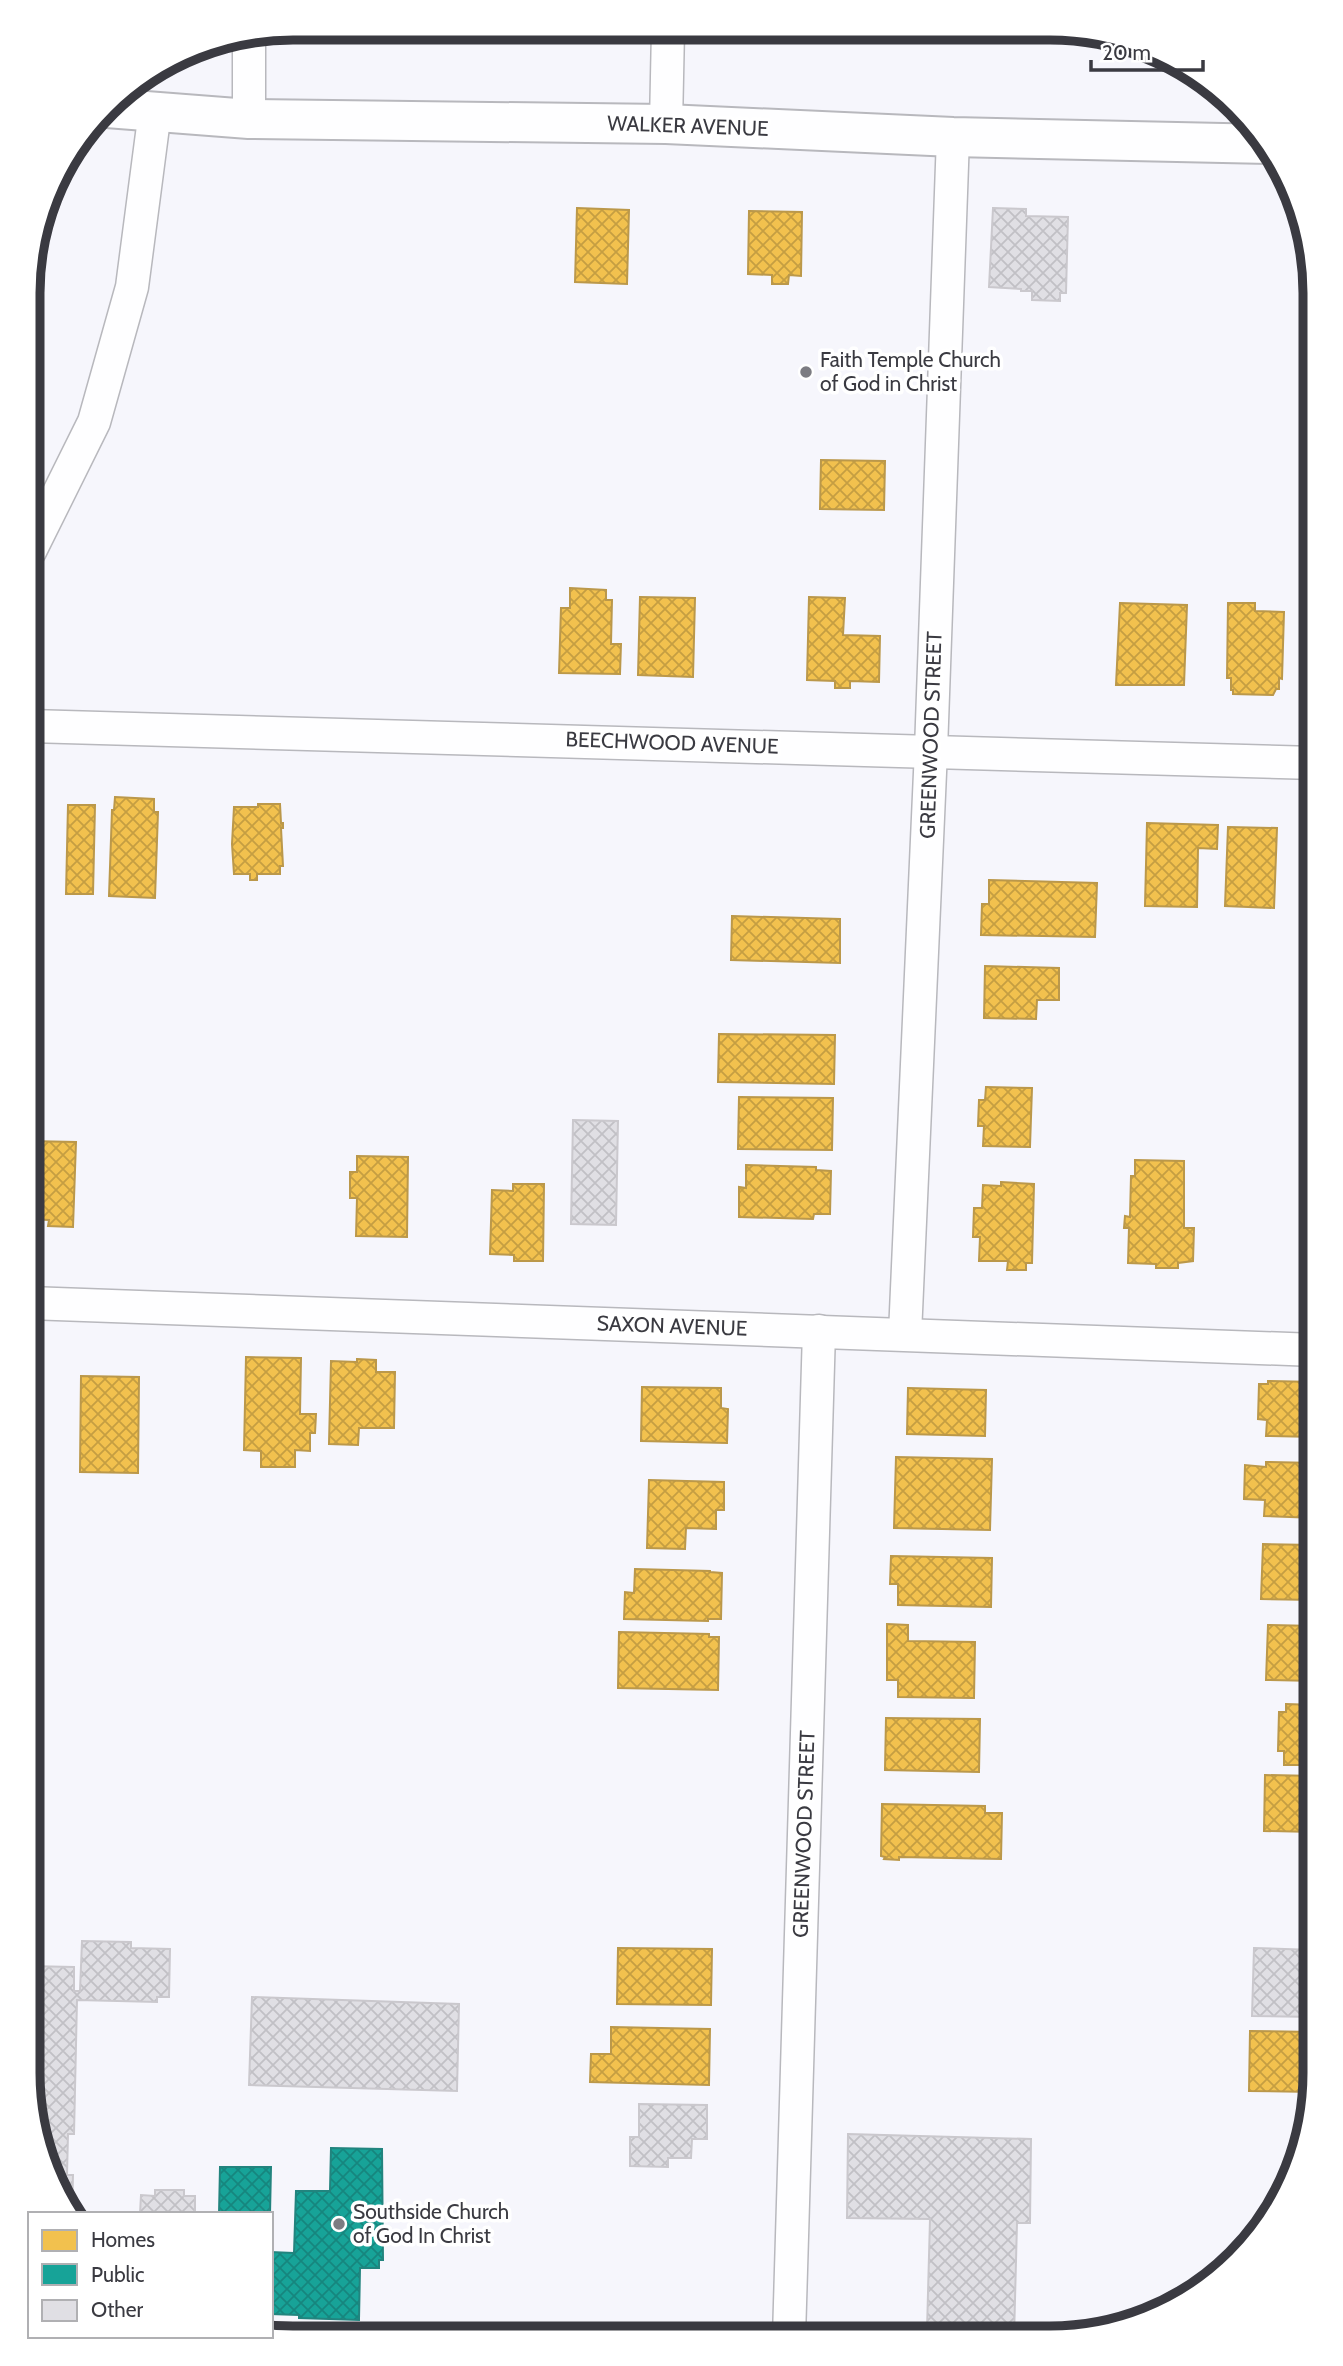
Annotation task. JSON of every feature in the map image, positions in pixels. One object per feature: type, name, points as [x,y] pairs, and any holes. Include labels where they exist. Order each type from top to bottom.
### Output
[{"type":"street","points":[[666,124],[668,40]]},
{"type":"street","points":[[248,44],[248,119]]},
{"type":"street","name":"WALKER AVENUE","points":[[120,109],[248,119],[666,124],[953,137],[1254,144]]},
{"type":"street","points":[[40,531],[94,422],[132,287],[156,111]]},
{"type":"street","name":"GREENWOOD STREET","points":[[905,1334],[931,750],[953,137]]},
{"type":"street","name":"BEECHWOOD AVENUE","points":[[40,726],[1303,763]]},
{"type":"street","name":"SAXON AVENUE","points":[[40,1303],[1303,1350]]},
{"type":"street","name":"GREENWOOD STREET","points":[[789,2326],[820,1331]]},
{"type":"building: Homes","points":[[409,40],[422,40],[422,43],[409,43]]},
{"type":"building: Homes","points":[[861,40],[893,40],[893,43],[861,43]]},
{"type":"building: Homes","points":[[577,208],[629,210],[627,284],[575,282]]},
{"type":"building: Homes","points":[[749,211],[802,212],[801,276],[789,275],[788,284],[772,284],[772,275],[748,274]]},
{"type":"building: Homes","points":[[821,460],[885,461],[884,510],[820,509]]},
{"type":"building: Homes","points":[[570,588],[606,590],[606,600],[612,600],[611,644],[621,644],[620,674],[559,673],[561,608],[570,608]]},
{"type":"building: Homes","points":[[640,597],[695,598],[693,677],[638,675]]},
{"type":"building: Homes","points":[[809,597],[845,598],[843,635],[880,636],[879,682],[850,681],[850,688],[835,688],[835,681],[807,680]]},
{"type":"building: Homes","points":[[1120,603],[1187,605],[1184,685],[1116,685]]},
{"type":"building: Homes","points":[[1228,603],[1255,603],[1255,611],[1284,612],[1282,679],[1279,678],[1279,689],[1276,689],[1273,695],[1233,694],[1231,690],[1231,678],[1227,678]]},
{"type":"building: Homes","points":[[115,797],[154,799],[154,812],[158,812],[155,898],[109,896],[112,810]]},
{"type":"building: Homes","points":[[258,804],[280,804],[283,866],[280,866],[280,874],[257,874],[257,880],[250,880],[250,874],[234,874],[234,807],[258,807]]},
{"type":"building: Homes","points":[[68,805],[95,805],[93,894],[66,894]]},
{"type":"building: Homes","points":[[1147,823],[1218,825],[1217,849],[1198,848],[1197,907],[1145,906]]},
{"type":"building: Homes","points":[[1228,827],[1277,828],[1274,908],[1225,906]]},
{"type":"building: Homes","points":[[989,880],[1097,883],[1095,937],[981,935],[982,904],[989,904]]},
{"type":"building: Homes","points":[[732,916],[840,919],[840,963],[731,960]]},
{"type":"building: Homes","points":[[985,966],[1059,968],[1059,1000],[1037,1000],[1036,1019],[984,1018]]},
{"type":"building: Homes","points":[[719,1034],[835,1035],[834,1084],[718,1082]]},
{"type":"building: Homes","points":[[986,1087],[1032,1088],[1030,1147],[983,1146],[984,1126],[978,1126],[979,1100],[985,1100]]},
{"type":"building: Homes","points":[[739,1097],[833,1098],[832,1150],[738,1149]]},
{"type":"building: Homes","points":[[40,1141],[76,1142],[73,1227],[48,1226],[49,1220],[40,1220]]},
{"type":"building: Homes","points":[[357,1156],[408,1157],[407,1237],[356,1236],[357,1198],[350,1198],[350,1172],[357,1172]]},
{"type":"building: Homes","points":[[1135,1160],[1184,1161],[1184,1228],[1194,1228],[1193,1261],[1178,1263],[1178,1268],[1156,1268],[1156,1264],[1128,1263],[1129,1228],[1124,1228],[1125,1216],[1130,1217],[1131,1176],[1135,1176]]},
{"type":"building: Homes","points":[[746,1165],[816,1167],[816,1170],[831,1171],[830,1214],[814,1214],[813,1219],[739,1217],[739,1187],[746,1188]]},
{"type":"building: Homes","points":[[1001,1182],[1034,1184],[1032,1263],[1026,1263],[1026,1270],[1007,1270],[1008,1261],[979,1261],[980,1237],[973,1237],[974,1208],[982,1208],[983,1185],[1001,1186]]},
{"type":"building: Homes","points":[[513,1184],[544,1184],[543,1261],[514,1261],[514,1255],[490,1254],[492,1190],[513,1191]]},
{"type":"building: Homes","points":[[246,1357],[301,1358],[300,1414],[316,1414],[315,1433],[310,1433],[310,1451],[295,1450],[295,1467],[261,1467],[261,1451],[244,1450]]},
{"type":"building: Homes","points":[[357,1359],[376,1360],[376,1372],[395,1372],[394,1428],[359,1428],[358,1445],[329,1444],[331,1361],[357,1362]]},
{"type":"building: Homes","points":[[81,1376],[139,1377],[138,1473],[80,1472]]},
{"type":"building: Homes","points":[[1268,1381],[1303,1382],[1303,1437],[1266,1436],[1267,1420],[1258,1419],[1259,1384],[1268,1384]]},
{"type":"building: Homes","points":[[642,1387],[721,1388],[721,1408],[728,1409],[727,1443],[641,1441]]},
{"type":"building: Homes","points":[[908,1388],[986,1390],[985,1436],[907,1434]]},
{"type":"building: Homes","points":[[896,1457],[992,1459],[990,1530],[894,1528]]},
{"type":"building: Homes","points":[[1266,1462],[1303,1463],[1303,1518],[1264,1516],[1265,1500],[1244,1499],[1245,1465],[1266,1467]]},
{"type":"building: Homes","points":[[649,1480],[724,1482],[724,1510],[716,1510],[716,1529],[686,1528],[685,1549],[647,1548]]},
{"type":"building: Homes","points":[[1263,1544],[1303,1545],[1303,1600],[1261,1599]]},
{"type":"building: Homes","points":[[891,1556],[992,1558],[991,1607],[898,1605],[898,1584],[890,1584]]},
{"type":"building: Homes","points":[[635,1569],[722,1573],[721,1619],[624,1619],[625,1592],[634,1593]]},
{"type":"building: Homes","points":[[887,1624],[908,1625],[908,1641],[975,1642],[974,1698],[898,1697],[898,1680],[887,1680]]},
{"type":"building: Homes","points":[[1268,1625],[1303,1626],[1303,1681],[1266,1680]]},
{"type":"building: Homes","points":[[619,1632],[709,1634],[709,1637],[719,1637],[718,1690],[618,1688]]},
{"type":"building: Homes","points":[[1286,1704],[1303,1705],[1303,1765],[1284,1765],[1284,1751],[1278,1751],[1279,1712],[1286,1712]]},
{"type":"building: Homes","points":[[886,1718],[980,1719],[979,1772],[885,1770]]},
{"type":"building: Homes","points":[[1265,1775],[1303,1776],[1303,1832],[1264,1831]]},
{"type":"building: Homes","points":[[882,1804],[985,1806],[985,1813],[1002,1813],[1001,1859],[884,1859],[885,1857],[881,1856]]},
{"type":"building: Homes","points":[[618,1948],[712,1949],[711,2005],[617,2004]]},
{"type":"building: Homes","points":[[611,2027],[710,2029],[709,2085],[590,2082],[591,2054],[611,2054]]},
{"type":"building: Homes","points":[[1250,2031],[1303,2032],[1302,2092],[1249,2091]]},
{"type":"building: Public","name":"Southside Church of God In Christ","points":[[331,2148],[382,2149],[383,2260],[379,2260],[379,2268],[360,2268],[359,2320],[299,2318],[299,2315],[273,2314],[273,2252],[294,2253],[296,2191],[330,2191]]},
{"type":"building: Public","points":[[220,2167],[271,2167],[270,2212],[219,2212]]},
{"type":"building: Other","points":[[993,208],[1026,209],[1026,216],[1068,217],[1066,293],[1060,293],[1060,301],[1032,300],[1032,291],[989,287]]},
{"type":"building: Other","points":[[573,1120],[618,1121],[616,1225],[571,1224]]},
{"type":"building: Other","points":[[82,1941],[131,1942],[131,1948],[170,1949],[169,1997],[157,1997],[157,2002],[77,2000],[74,2134],[68,2134],[67,2175],[73,2175],[72,2197],[59,2170],[42,2106],[40,1966],[74,1967],[74,1991],[80,1991]]},
{"type":"building: Other","points":[[1254,1948],[1303,1950],[1303,2017],[1252,2016]]},
{"type":"building: Other","points":[[252,1997],[459,2004],[457,2091],[249,2085]]},
{"type":"building: Other","points":[[639,2104],[707,2105],[707,2139],[692,2139],[691,2158],[668,2158],[668,2167],[630,2166],[630,2137],[639,2137]]},
{"type":"building: Other","points":[[848,2134],[1031,2139],[1030,2223],[1017,2223],[1014,2326],[927,2326],[930,2219],[847,2218]]},
{"type":"building: Other","points":[[155,2190],[184,2190],[184,2196],[195,2196],[195,2212],[140,2212],[141,2195],[155,2196]]},
{"type":"place","name":"Faith Temple Church of God in Christ","points":[[806,372]]},
{"type":"place","name":"Southside Church of God In Christ","points":[[339,2224]]}]
